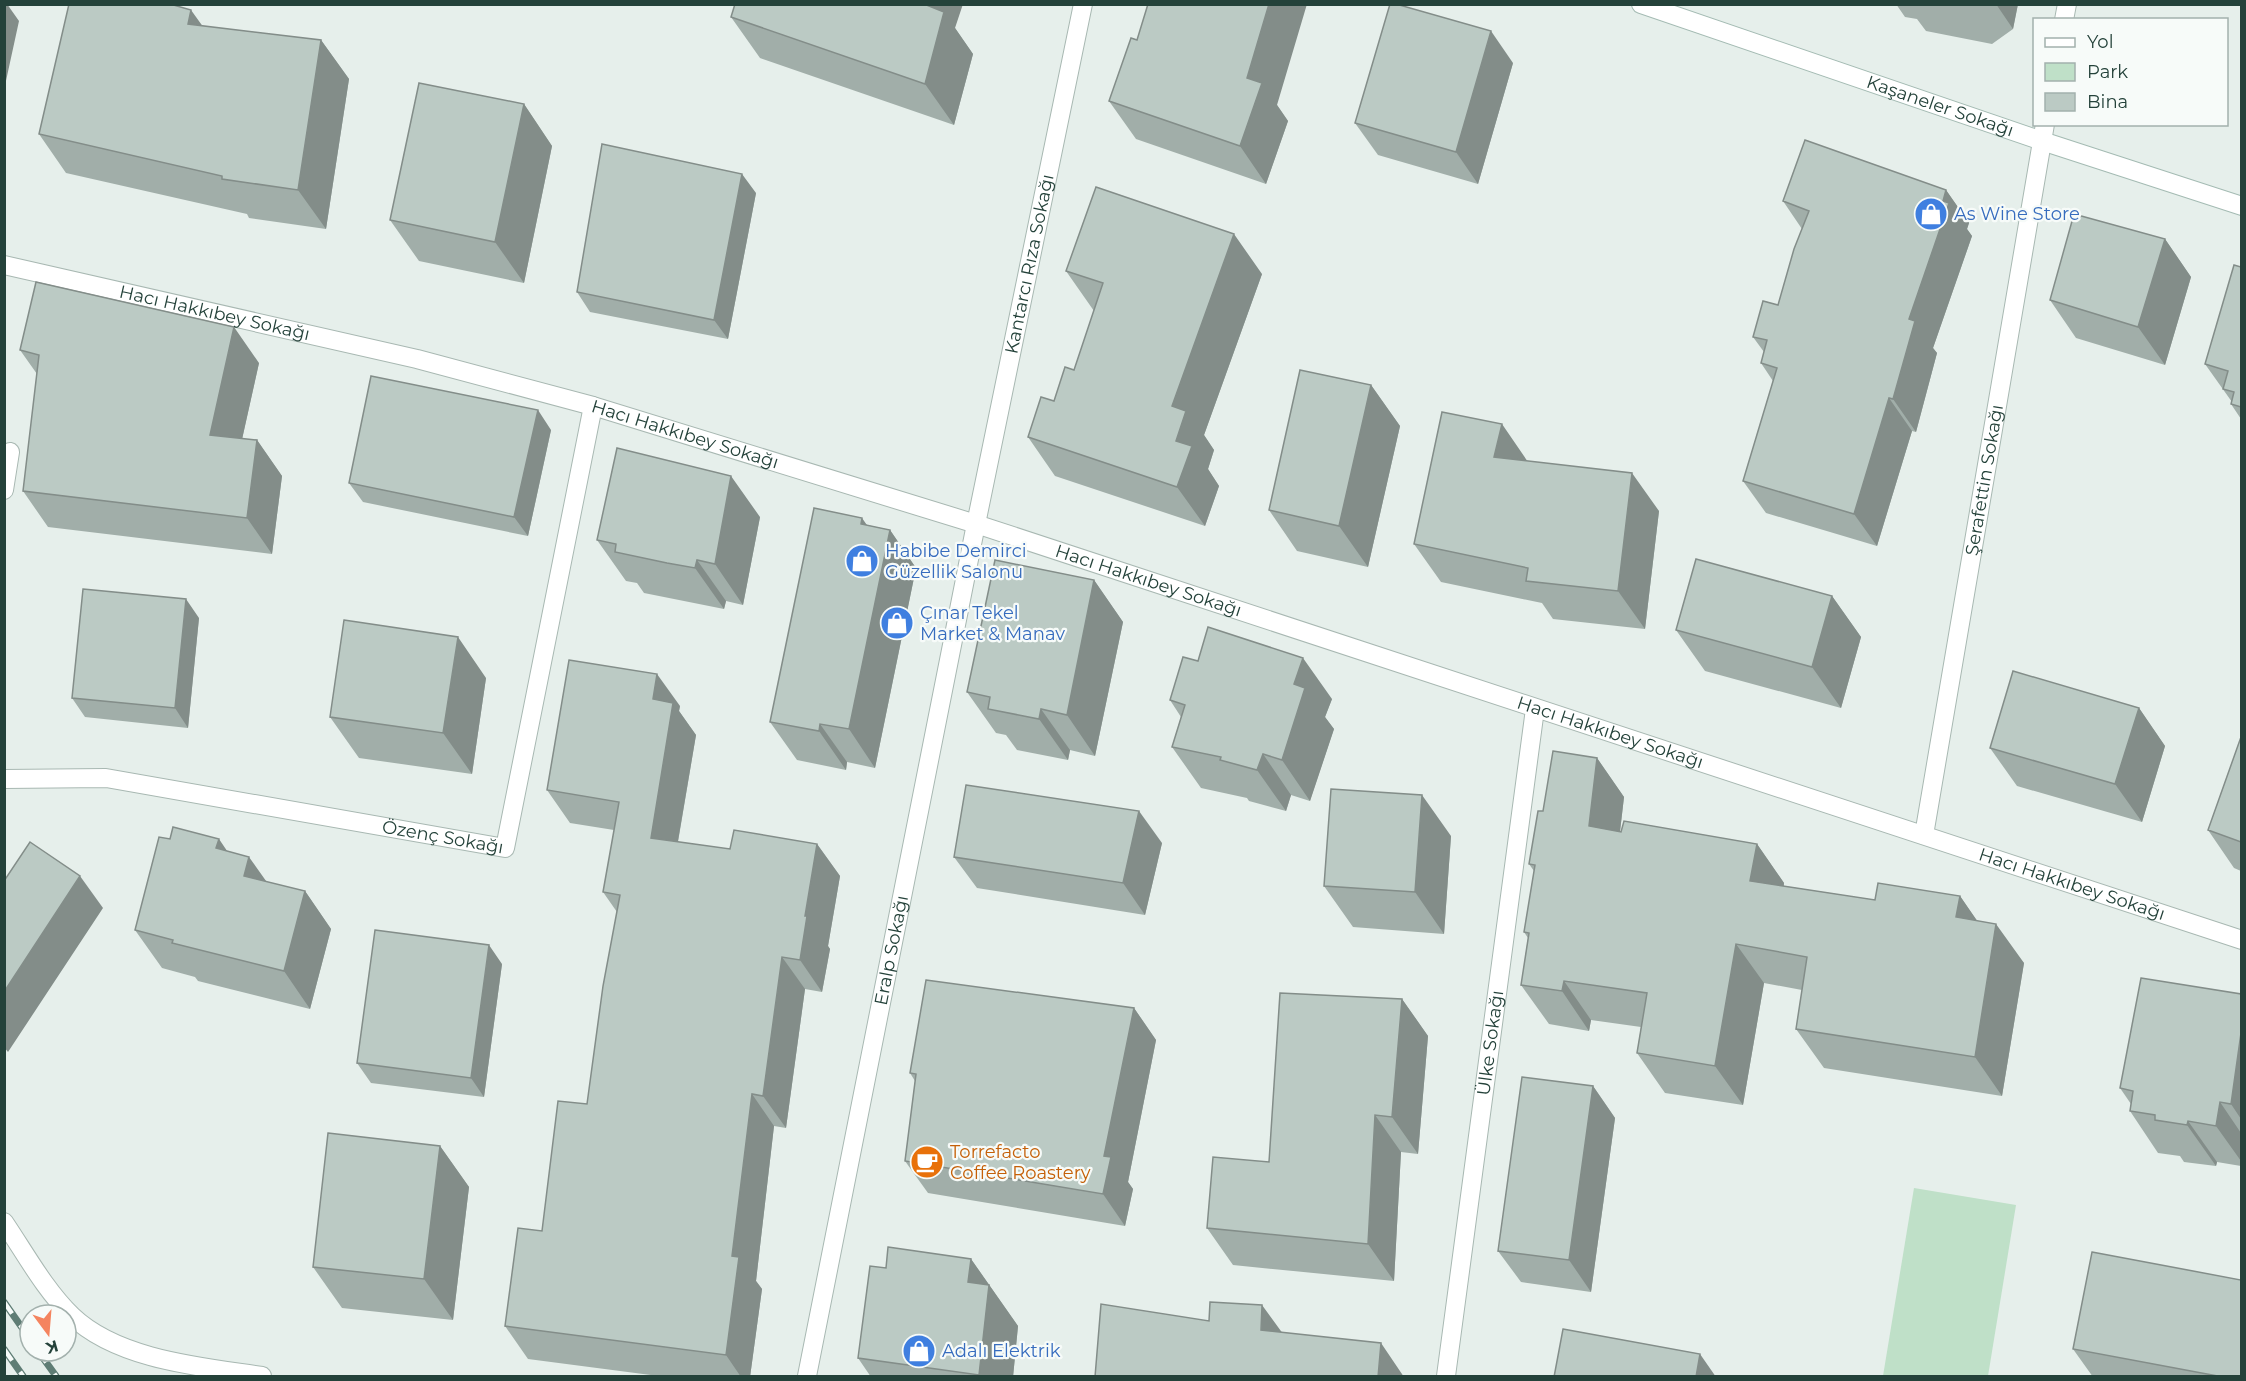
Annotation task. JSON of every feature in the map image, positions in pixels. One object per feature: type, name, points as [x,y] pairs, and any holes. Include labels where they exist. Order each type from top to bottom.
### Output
[{"type":"street","name":"Kantarcı Rıza Sokağı","points":[[976,524],[1083,4]]},
{"type":"street","name":"Kaşaneler Sokağı","points":[[1641,4],[2044,133],[2241,206]]},
{"type":"street","name":"Şerafettin Sokağı","points":[[1924,835],[2044,133]]},
{"type":"street","name":"Hacı Hakkıbey Sokağı","points":[[4,265],[446,366],[593,406],[976,524],[2241,940]]},
{"type":"street","name":"Özenç Sokağı","points":[[4,779],[106,778],[505,849],[593,406]]},
{"type":"street","points":[[4,490],[10,452]]},
{"type":"street","name":"Eralp Sokağı","points":[[807,1377],[976,524]]},
{"type":"street","name":"Ülke Sokağı","points":[[1446,1377],[1535,709]]},
{"type":"street","points":[[4,1222],[53,1294],[82,1325],[113,1342],[148,1355],[262,1377]]},
{"type":"green space","points":[[1914,1188],[2016,1205],[1988,1376],[1883,1376]]},
{"type":"building","points":[[69,4],[170,4],[191,10],[188,24],[321,40],[298,190],[222,179],[222,176],[39,134]]},
{"type":"building","points":[[735,4],[924,4],[944,12],[925,84],[731,17]]},
{"type":"building","points":[[1148,4],[1269,4],[1247,78],[1262,83],[1240,146],[1109,101],[1131,38],[1137,40]]},
{"type":"building","points":[[1390,4],[1491,31],[1456,152],[1355,123]]},
{"type":"building","points":[[419,83],[524,104],[495,242],[390,220]]},
{"type":"building","points":[[1805,140],[1946,190],[1943,201],[1949,203],[1909,319],[1915,321],[1893,399],[1889,398],[1854,514],[1743,481],[1777,368],[1761,363],[1767,340],[1753,337],[1763,301],[1778,305],[1794,249],[1809,211],[1783,201]]},
{"type":"building","points":[[602,144],[742,174],[714,320],[577,292]]},
{"type":"building","points":[[1096,187],[1234,234],[1172,406],[1186,411],[1176,441],[1192,446],[1177,487],[1028,437],[1041,397],[1054,401],[1065,367],[1074,370],[1103,283],[1066,271]]},
{"type":"building","points":[[2074,214],[2165,239],[2138,327],[2050,300]]},
{"type":"building","points":[[2234,265],[2241,267],[2241,407],[2231,404],[2234,392],[2223,389],[2228,371],[2205,364]]},
{"type":"building","points":[[36,282],[234,327],[210,435],[257,440],[247,518],[23,491],[39,355],[20,350]]},
{"type":"building","points":[[1300,370],[1371,385],[1339,526],[1269,510]]},
{"type":"building","points":[[371,376],[538,410],[514,517],[349,483]]},
{"type":"building","points":[[1442,412],[1502,424],[1494,457],[1632,473],[1618,591],[1526,581],[1528,568],[1414,544]]},
{"type":"building","points":[[617,448],[731,476],[715,564],[697,560],[695,568],[667,563],[615,552],[616,544],[597,540]]},
{"type":"building","points":[[814,508],[862,518],[861,524],[890,530],[849,729],[820,724],[819,731],[770,722]]},
{"type":"building","points":[[1696,559],[1832,596],[1812,667],[1676,630]]},
{"type":"building","points":[[995,560],[1094,580],[1067,715],[1041,709],[1039,719],[988,709],[990,697],[967,692]]},
{"type":"building","points":[[83,589],[186,599],[175,708],[72,698]]},
{"type":"building","points":[[344,620],[458,637],[443,733],[330,717]]},
{"type":"building","points":[[1208,627],[1303,658],[1294,684],[1305,688],[1282,760],[1263,754],[1257,770],[1220,760],[1221,757],[1172,747],[1185,705],[1170,700],[1183,657],[1198,661]]},
{"type":"building","points":[[569,660],[657,674],[653,699],[673,703],[651,838],[730,849],[734,830],[817,844],[800,960],[782,957],[763,1096],[752,1094],[732,1256],[739,1257],[726,1355],[505,1326],[518,1228],[542,1231],[558,1101],[587,1104],[603,986],[620,895],[603,892],[619,802],[547,790]]},
{"type":"building","points":[[2013,671],[2139,708],[2115,784],[1990,748]]},
{"type":"building","points":[[2241,737],[2241,842],[2208,830]]},
{"type":"building","points":[[1553,751],[1597,758],[1589,826],[1621,832],[1624,821],[1757,844],[1750,881],[1875,900],[1878,883],[1960,896],[1956,917],[1996,924],[1975,1057],[1796,1029],[1807,957],[1736,944],[1715,1066],[1637,1053],[1647,993],[1564,981],[1562,991],[1521,985],[1529,933],[1524,932],[1535,865],[1529,864],[1538,811],[1543,811]]},
{"type":"building","points":[[966,785],[1139,811],[1123,883],[954,857]]},
{"type":"building","points":[[1331,789],[1422,795],[1415,892],[1324,886]]},
{"type":"building","points":[[173,827],[219,839],[216,848],[249,857],[244,876],[305,891],[284,971],[172,943],[173,940],[135,930],[159,837],[170,839]]},
{"type":"building","points":[[30,842],[80,876],[4,992],[4,881]]},
{"type":"building","points":[[375,930],[489,945],[471,1078],[357,1063]]},
{"type":"building","points":[[2141,978],[2241,994],[2241,1033],[2231,1104],[2220,1102],[2216,1126],[2188,1121],[2187,1125],[2155,1120],[2155,1115],[2130,1111],[2133,1091],[2120,1088]]},
{"type":"building","points":[[926,980],[1134,1008],[1104,1156],[1111,1157],[1103,1194],[905,1161],[916,1074],[910,1073]]},
{"type":"building","points":[[1280,993],[1402,999],[1392,1117],[1375,1115],[1368,1244],[1207,1228],[1213,1157],[1269,1162]]},
{"type":"building","points":[[1522,1077],[1593,1086],[1569,1260],[1498,1251]]},
{"type":"building","points":[[328,1133],[440,1146],[424,1279],[313,1267]]},
{"type":"building","points":[[888,1247],[971,1259],[968,1282],[989,1285],[979,1375],[858,1358],[870,1266],[886,1268]]},
{"type":"building","points":[[2092,1252],[2241,1280],[2241,1377],[2223,1377],[2073,1349]]},
{"type":"building","points":[[1210,1302],[1262,1305],[1261,1330],[1381,1343],[1378,1377],[1095,1377],[1101,1304],[1209,1321]]},
{"type":"building","points":[[1563,1329],[1700,1354],[1696,1377],[1554,1377]]},
{"type":"railway","points":[[4,1302],[18,1322]]},
{"type":"railway","points":[[4,1349],[23,1376]]},
{"type":"railway","points":[[47,1363],[56,1376]]},
{"type":"place","name":"As Wine Store","points":[[1931,214]]},
{"type":"place","name":"Habibe Demirci Güzellik Salonu","points":[[862,561]]},
{"type":"place","name":"Çınar Tekel Market & Manav","points":[[897,623]]},
{"type":"place","name":"Torrefacto Coffee Roastery","points":[[927,1162]]},
{"type":"place","name":"Adalı Elektrik","points":[[919,1351]]}]
